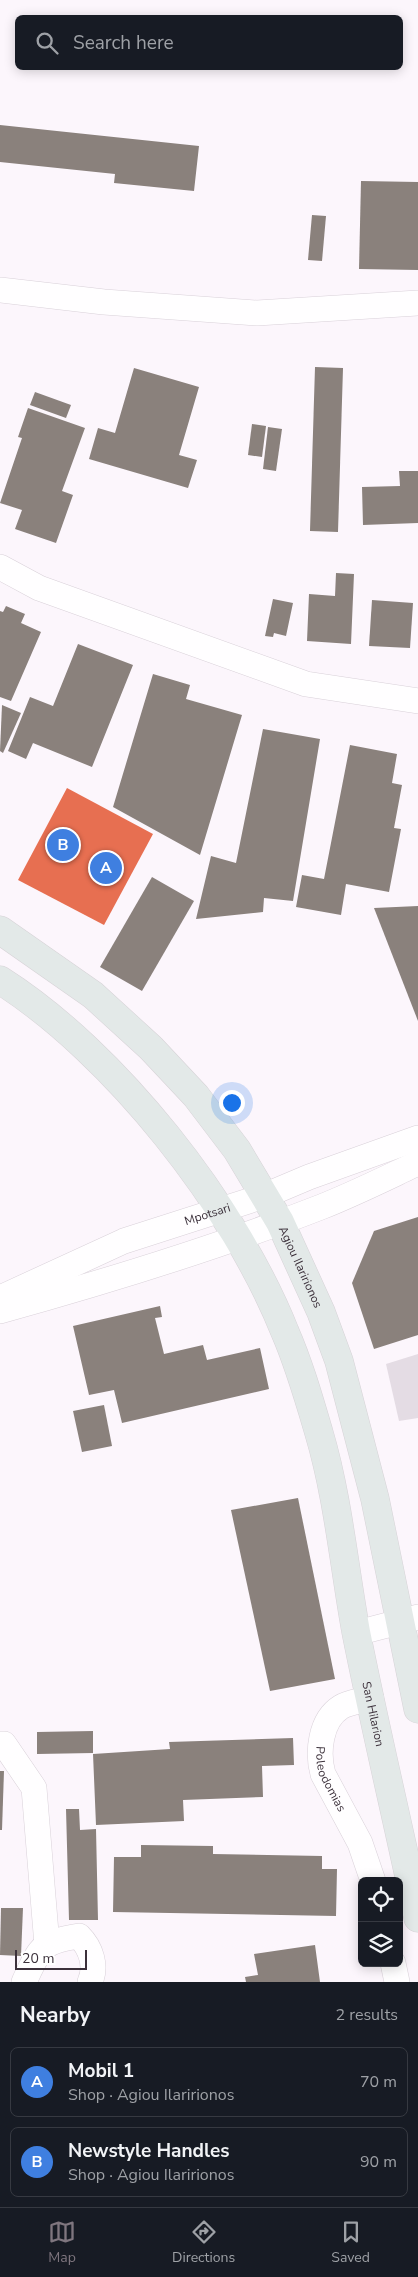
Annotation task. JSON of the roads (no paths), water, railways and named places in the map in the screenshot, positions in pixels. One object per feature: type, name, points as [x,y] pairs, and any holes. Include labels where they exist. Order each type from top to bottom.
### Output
[{"type":"main road","name":"Agiou Ilaririonos","points":[[0,930],[93,994],[151,1048],[196,1096],[237,1150],[280,1222],[321,1312],[339,1361],[409,1619],[418,1709]]},
{"type":"main road","points":[[0,980],[59,1025],[107,1068],[188,1165],[238,1237]]},
{"type":"main road","name":"San Hilarion","points":[[238,1237],[285,1330],[320,1435],[357,1632],[418,1918]]},
{"type":"street","points":[[0,290],[104,302],[257,312],[418,304]]},
{"type":"street","points":[[0,566],[39,588],[306,684],[418,701]]},
{"type":"street","name":"Mpotsari","points":[[0,1298],[124,1241],[264,1196],[309,1177],[418,1138]]},
{"type":"street","points":[[0,1311],[79,1289],[238,1237],[323,1206],[418,1163]]},
{"type":"street","points":[[357,1632],[409,1619]]},
{"type":"street","name":"Poleodomias","points":[[371,1698],[341,1707],[329,1721],[322,1736],[320,1763],[360,1843],[372,1877]]},
{"type":"street","points":[[0,1744],[4,1744],[34,1788],[48,1945]]},
{"type":"street","points":[[24,1982],[38,1952],[55,1940],[79,1936],[88,1946],[94,1973],[90,1982]]},
{"type":"street","points":[[394,1967],[397,1982]]},
{"type":"place","name":"Newstyle Handles","points":[[63,845]]},
{"type":"place","name":"Mobil 1","points":[[106,868]]}]
